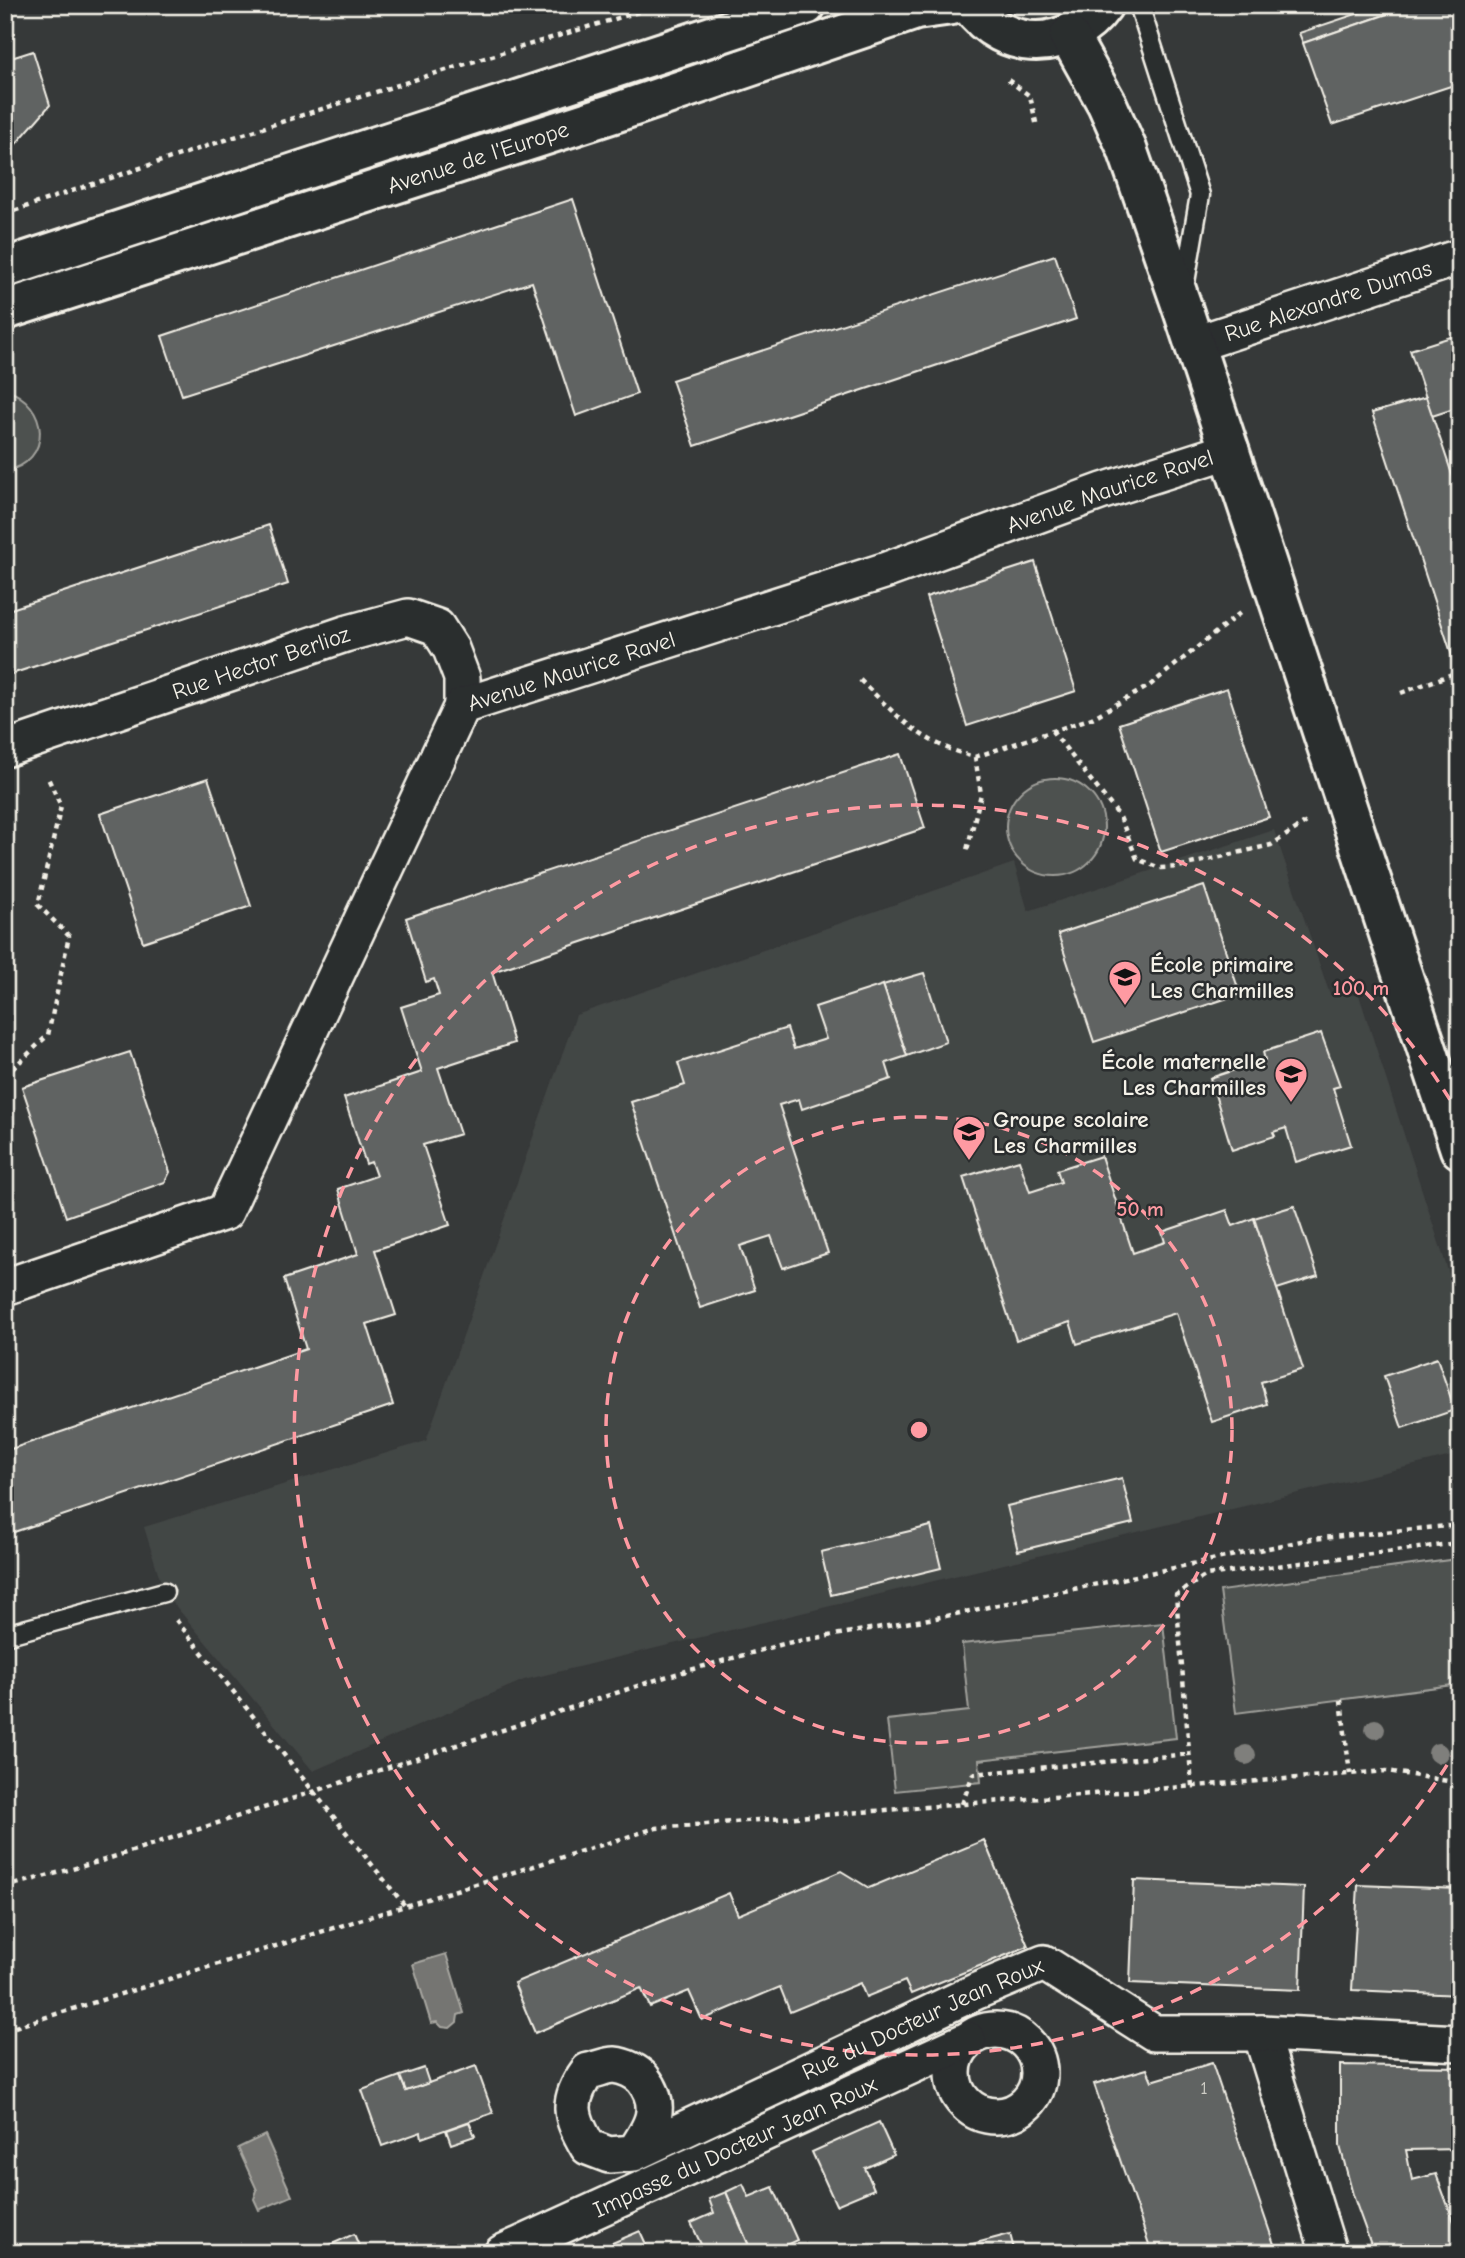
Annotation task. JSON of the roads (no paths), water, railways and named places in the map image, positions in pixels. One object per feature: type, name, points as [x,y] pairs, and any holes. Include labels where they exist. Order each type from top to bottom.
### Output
[{"type":"street","name":"Avenue de l'Europe","points":[[5,268],[806,5]]},
{"type":"street","name":"Avenue de l'Europe","points":[[5,310],[617,112],[916,10],[952,5]]},
{"type":"street","points":[[970,5],[990,27],[1020,40],[1037,42],[1069,36],[1084,27],[1103,5]]},
{"type":"street","points":[[1069,36],[1107,104],[1127,149],[1231,450],[1460,1149]]},
{"type":"street","name":"Rue Alexandre Dumas","points":[[1195,345],[1460,257]]},
{"type":"street","name":"Avenue Maurice Ravel","points":[[5,1287],[225,1212],[462,706],[884,571],[1103,491],[1231,450]]},
{"type":"street","name":"Rue Hector Berlioz","points":[[18,744],[345,634],[408,617],[437,627],[451,649],[461,678],[462,706]]},
{"type":"street","name":"Rue du Docteur Jean Roux","points":[[634,2153],[977,1991],[1044,1963],[1154,2033],[1262,2033],[1460,2043]]},
{"type":"street","points":[[1262,2033],[1329,2253]]},
{"type":"street","name":"Impasse du Docteur Jean Roux","points":[[502,2253],[968,2040]]},
{"type":"lane","points":[[1139,5],[1200,195],[1181,304]]},
{"type":"lane","points":[[5,1636],[164,1592]]},
{"type":"place","name":"École primaire Les Charmilles","points":[[1125,1007]]},
{"type":"place","name":"École maternelle Les Charmilles","points":[[1291,1104]]},
{"type":"place","name":"Groupe scolaire Les Charmilles","points":[[969,1162]]}]
